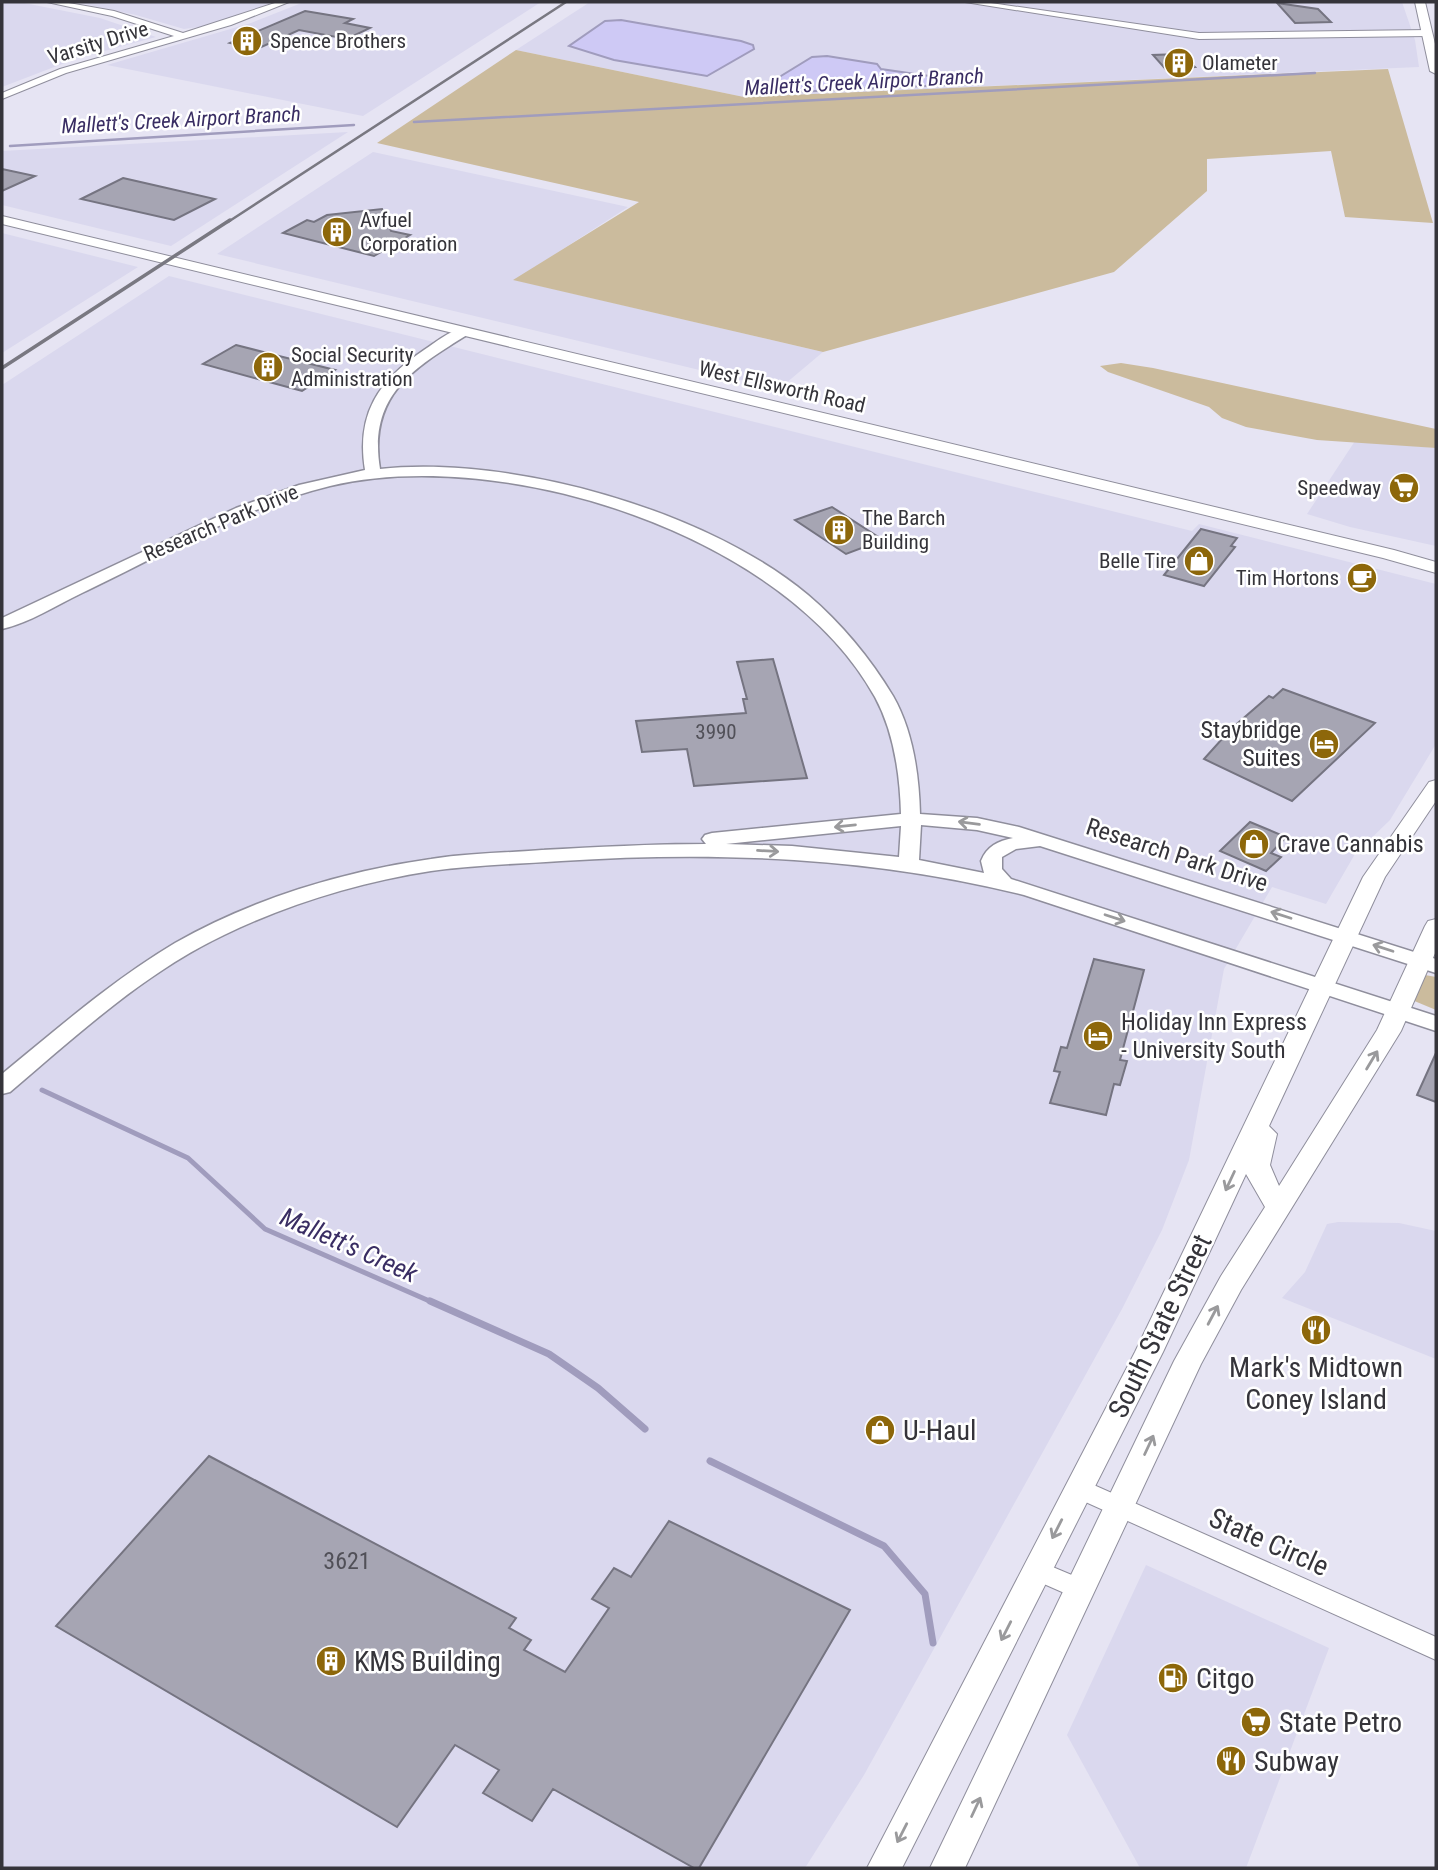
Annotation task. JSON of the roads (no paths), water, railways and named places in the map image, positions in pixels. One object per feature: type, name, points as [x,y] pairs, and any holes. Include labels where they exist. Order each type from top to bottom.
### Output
[{"type":"main road","points":[[1420,2],[1436,71]]},
{"type":"main road","points":[[2,220],[166,261]]},
{"type":"main road","name":"West Ellsworth Road","points":[[166,261],[1388,554],[1436,568]]},
{"type":"main road","name":"West Ellsworth Road","points":[[1388,554],[1409,553],[1436,558]]},
{"type":"main road","name":"South State Street","points":[[884,1868],[1149,1352],[1321,986],[1382,864],[1435,788]]},
{"type":"main road","name":"South State Street","points":[[947,1868],[1188,1361],[1231,1283],[1389,1031],[1398,1011],[1428,963],[1436,926]]},
{"type":"main road","points":[[1280,1207],[1257,1175],[1258,1149],[1279,1101],[1294,1045]]},
{"type":"street","points":[[51,2],[114,14],[182,36]]},
{"type":"street","name":"Varsity Drive","points":[[2,96],[64,71],[285,2]]},
{"type":"street","points":[[969,2],[1199,36],[1428,33]]},
{"type":"street","points":[[373,475],[368,439],[373,411],[397,380],[416,363],[462,332]]},
{"type":"street","name":"Research Park Drive","points":[[2,624],[100,576],[277,496],[331,482],[414,471],[455,473],[560,489],[605,501],[683,529],[730,551],[771,576],[839,633],[883,695],[901,744],[913,819],[909,862]]},
{"type":"street","name":"Research Park Drive","points":[[675,848],[724,836],[913,819],[977,824],[1049,842],[1428,963]]},
{"type":"street","points":[[1003,882],[992,869],[992,861],[997,852],[1007,844],[1020,841],[1049,842]]},
{"type":"street","name":"Research Park Drive","points":[[2,1086],[131,979],[216,930],[274,907],[391,873],[431,865],[675,848],[824,853],[909,862],[1003,882],[1436,1024]]},
{"type":"street","name":"State Circle","points":[[1079,1488],[1436,1649]]},
{"type":"street","points":[[1036,1570],[1078,1588]]},
{"type":"water","points":[[621,20],[741,41],[753,45],[754,49],[707,76],[614,60],[569,46],[605,21]]},
{"type":"water","points":[[827,56],[877,64],[881,69],[964,81],[966,84],[773,93],[764,91],[763,87],[812,57]]},
{"type":"waterway","name":"Mallett's Creek Airport Branch","points":[[414,122],[1315,73]]},
{"type":"waterway","name":"Mallett's Creek Airport Branch","points":[[10,146],[354,125]]},
{"type":"waterway","name":"Mallett's Creek","points":[[42,1090],[188,1158],[265,1229],[434,1303]]},
{"type":"waterway","name":"Mallett's Creek","points":[[430,1301],[549,1354],[598,1388],[645,1429]]},
{"type":"waterway","name":"Mallett's Creek","points":[[710,1461],[884,1546],[925,1594],[933,1643]]},
{"type":"railway","points":[[228,222],[566,2]]},
{"type":"railway","points":[[2,368],[230,220]]},
{"type":"place","name":"Spence Brothers","points":[[247,41]]},
{"type":"place","name":"Olameter","points":[[1179,63]]},
{"type":"place","name":"Avfuel Corporation","points":[[337,232]]},
{"type":"place","name":"Social Security Administration","points":[[268,367]]},
{"type":"place","name":"Speedway","points":[[1404,488]]},
{"type":"place","name":"The Barch Building","points":[[839,530]]},
{"type":"place","name":"Belle Tire","points":[[1199,561]]},
{"type":"place","name":"Tim Hortons","points":[[1362,578]]},
{"type":"place","name":"Staybridge Suites","points":[[1324,744]]},
{"type":"place","name":"Crave Cannabis","points":[[1254,844]]},
{"type":"place","name":"Holiday Inn Express - University South","points":[[1098,1036]]},
{"type":"place","name":"Mark's Midtown Coney Island","points":[[1316,1330]]},
{"type":"place","name":"U-Haul","points":[[880,1430]]},
{"type":"place","name":"KMS Building","points":[[331,1661]]},
{"type":"place","name":"Citgo","points":[[1173,1678]]},
{"type":"place","name":"State Petro","points":[[1256,1722]]},
{"type":"place","name":"Subway","points":[[1231,1761]]}]
